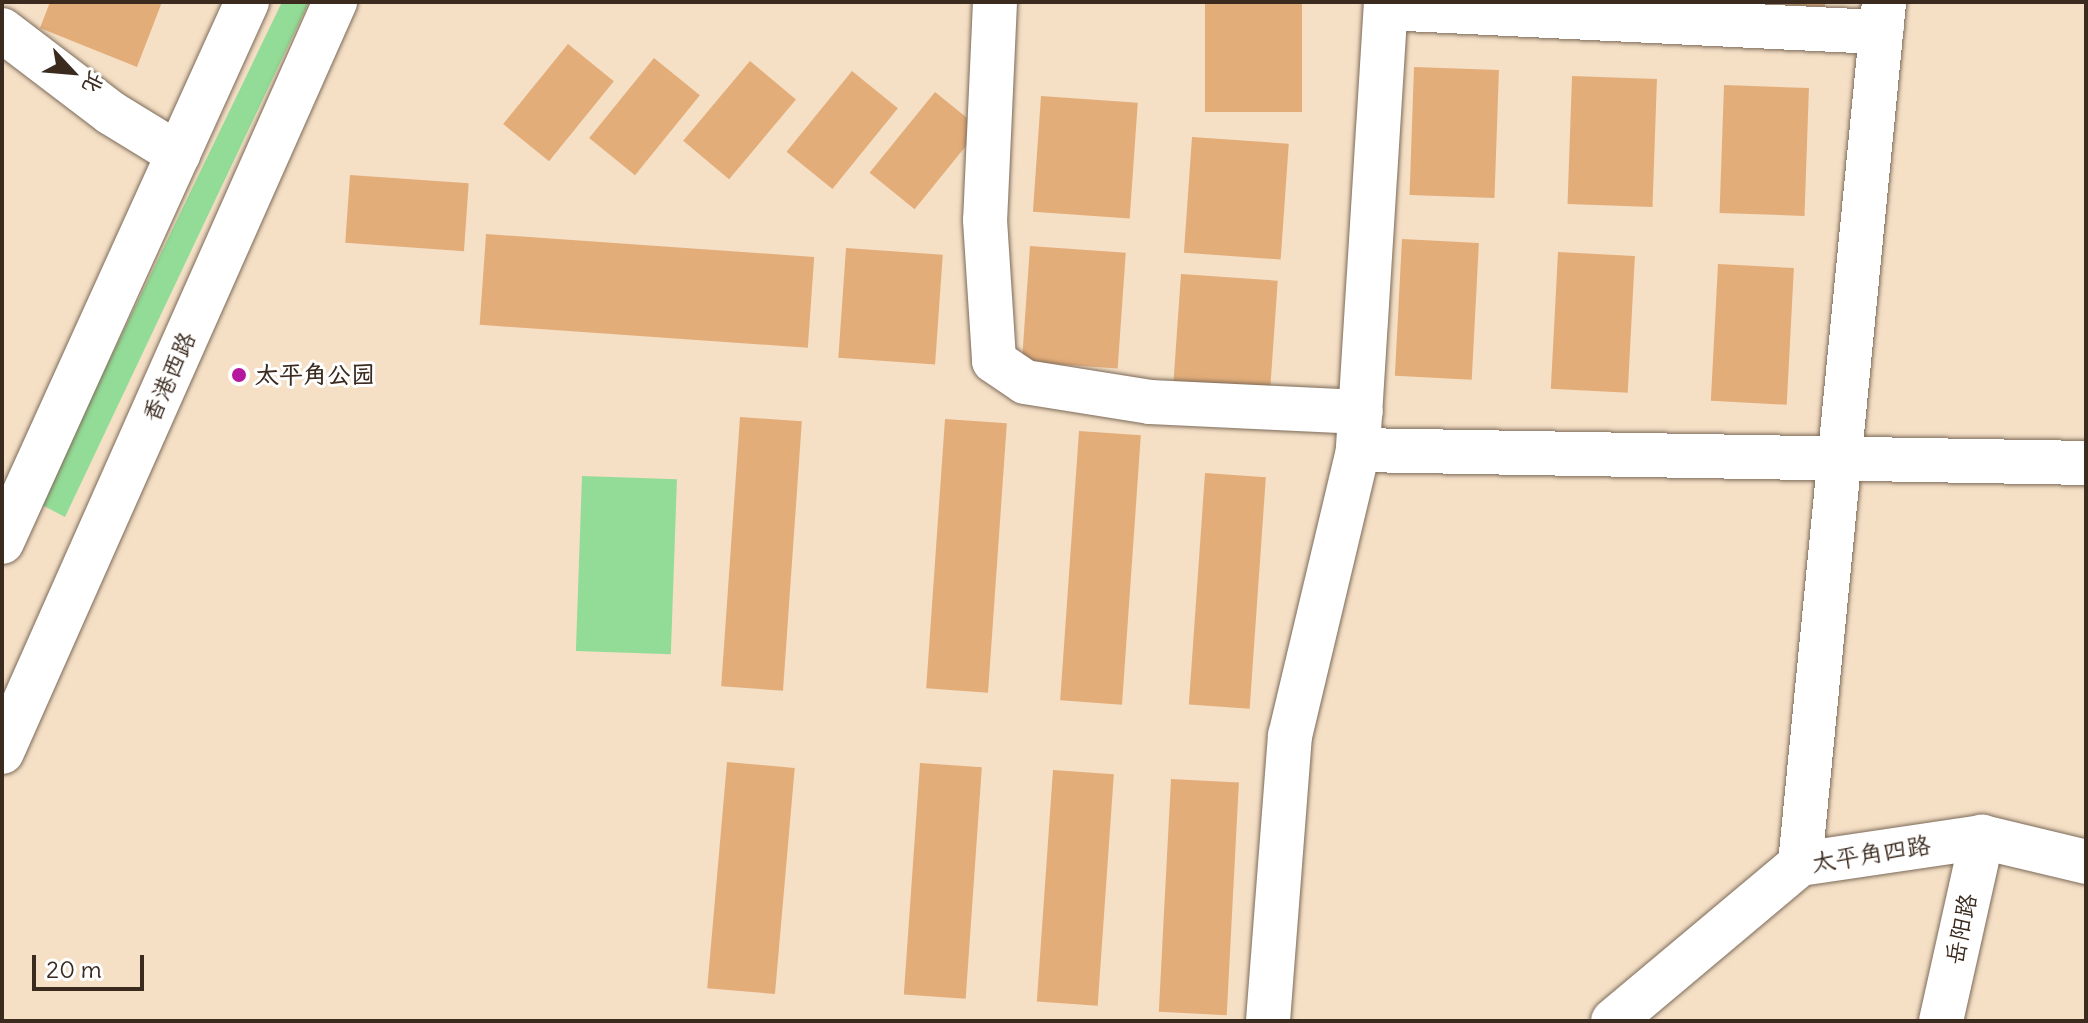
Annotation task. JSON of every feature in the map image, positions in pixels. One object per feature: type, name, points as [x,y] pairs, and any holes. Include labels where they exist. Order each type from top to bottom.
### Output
[{"type":"street","points":[[2,542],[247,2]]},
{"type":"street","name":"香港西路","points":[[2,752],[335,2]]},
{"type":"street","points":[[995,2],[985,220],[994,361],[1025,382],[1359,431],[1840,462],[2086,463]]},
{"type":"street","points":[[1268,1021],[1290,736],[1359,431],[1386,5],[1883,17],[1800,864]]},
{"type":"street","points":[[2,30],[111,113],[178,154]]},
{"type":"street","name":"太平角四路","points":[[1613,1021],[1800,864],[1982,837],[2086,862]]},
{"type":"street","name":"岳阳路","points":[[1941,1021],[1982,837]]},
{"type":"green space","points":[[282,2],[309,2],[65,517],[40,504]]},
{"type":"green space","points":[[582,476],[677,479],[671,654],[576,651]]},
{"type":"building","points":[[50,2],[162,2],[137,67],[40,28]]},
{"type":"building","points":[[1205,2],[1302,2],[1302,112],[1205,112]]},
{"type":"building","points":[[1746,2],[1825,2],[1825,7]]},
{"type":"building","points":[[568,44],[614,81],[549,161],[503,124]]},
{"type":"building","points":[[654,58],[700,95],[635,175],[589,138]]},
{"type":"building","points":[[750,61],[796,100],[729,179],[683,141]]},
{"type":"building","points":[[1414,67],[1499,70],[1494,198],[1410,195]]},
{"type":"building","points":[[852,71],[898,108],[832,189],[787,152]]},
{"type":"building","points":[[1572,76],[1657,79],[1652,207],[1568,204]]},
{"type":"building","points":[[1724,85],[1809,88],[1804,216],[1720,213]]},
{"type":"building","points":[[935,92],[980,129],[915,209],[870,173]]},
{"type":"building","points":[[1041,96],[1138,103],[1130,218],[1033,212]]},
{"type":"building","points":[[1192,137],[1289,144],[1281,259],[1184,253]]},
{"type":"building","points":[[350,175],[469,183],[464,251],[345,243]]},
{"type":"building","points":[[486,234],[814,257],[808,348],[480,325]]},
{"type":"building","points":[[1402,239],[1479,243],[1472,380],[1395,376]]},
{"type":"building","points":[[1030,246],[1126,253],[1118,368],[1022,362]]},
{"type":"building","points":[[846,248],[943,255],[935,364],[838,358]]},
{"type":"building","points":[[1558,252],[1635,256],[1628,393],[1551,389]]},
{"type":"building","points":[[1718,264],[1794,268],[1787,405],[1711,401]]},
{"type":"building","points":[[1181,274],[1278,281],[1270,396],[1173,390]]},
{"type":"building","points":[[740,417],[802,421],[783,691],[721,686]]},
{"type":"building","points":[[945,419],[1007,423],[988,693],[926,688]]},
{"type":"building","points":[[1079,431],[1141,435],[1122,705],[1060,700]]},
{"type":"building","points":[[1205,473],[1266,477],[1250,709],[1189,704]]},
{"type":"building","points":[[727,762],[795,768],[775,994],[707,988]]},
{"type":"building","points":[[920,763],[982,767],[966,999],[904,994]]},
{"type":"building","points":[[1053,770],[1114,774],[1098,1006],[1037,1001]]},
{"type":"building","points":[[1171,779],[1239,783],[1227,1015],[1159,1012]]},
{"type":"place","name":"太平角公园","points":[[239,375]]}]
